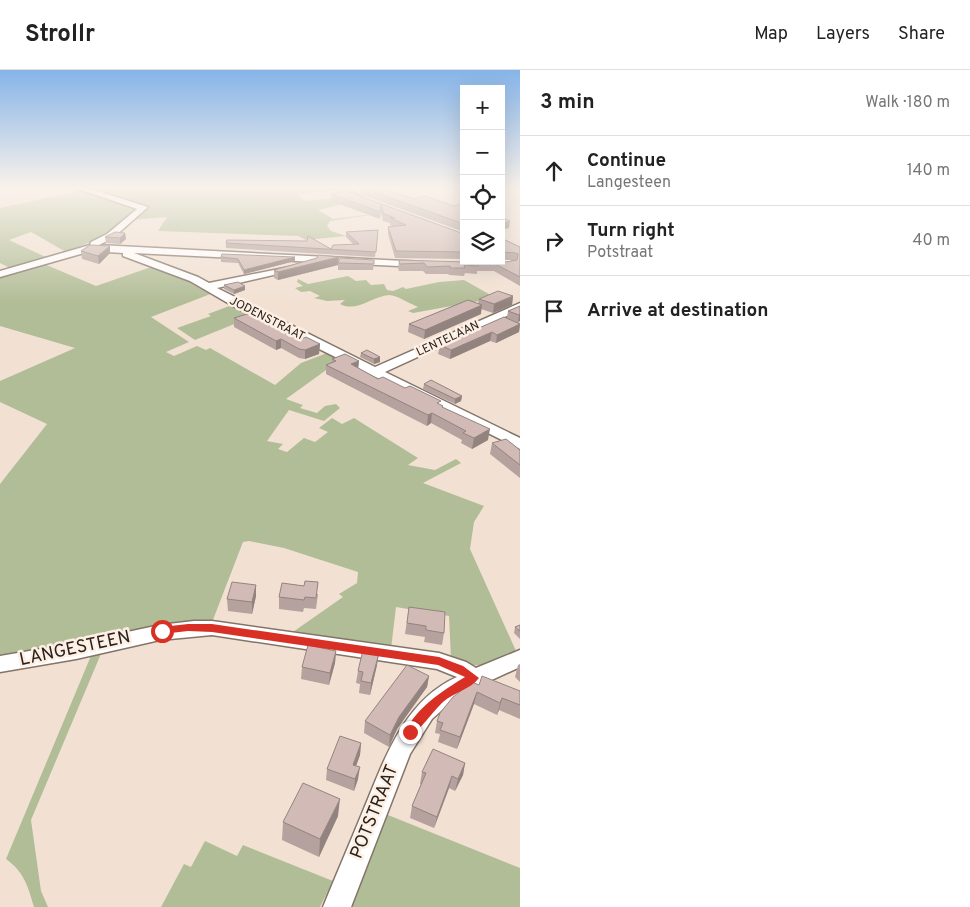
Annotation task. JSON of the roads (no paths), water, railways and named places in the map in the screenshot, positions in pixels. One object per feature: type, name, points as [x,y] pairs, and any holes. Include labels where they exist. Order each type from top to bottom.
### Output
[{"type":"street","points":[[91,248],[93,244],[110,236],[122,226]]},
{"type":"street","points":[[0,274],[91,248],[430,264]]},
{"type":"street","name":"JODENSTRAAT","points":[[122,249],[123,252],[173,270],[237,304],[520,444]]},
{"type":"street","points":[[207,287],[264,276],[323,258]]},
{"type":"street","points":[[505,260],[517,267]]},
{"type":"street","points":[[490,266],[517,267]]},
{"type":"street","name":"LENTELAAN","points":[[375,372],[520,306]]},
{"type":"street","name":"LANGESTEEN","points":[[0,664],[188,627],[212,628],[439,661],[459,668],[474,678]]},
{"type":"street","name":"POTSTRAAT","points":[[337,907],[400,750],[410,732],[424,713],[441,697],[474,678],[520,658]]}]
